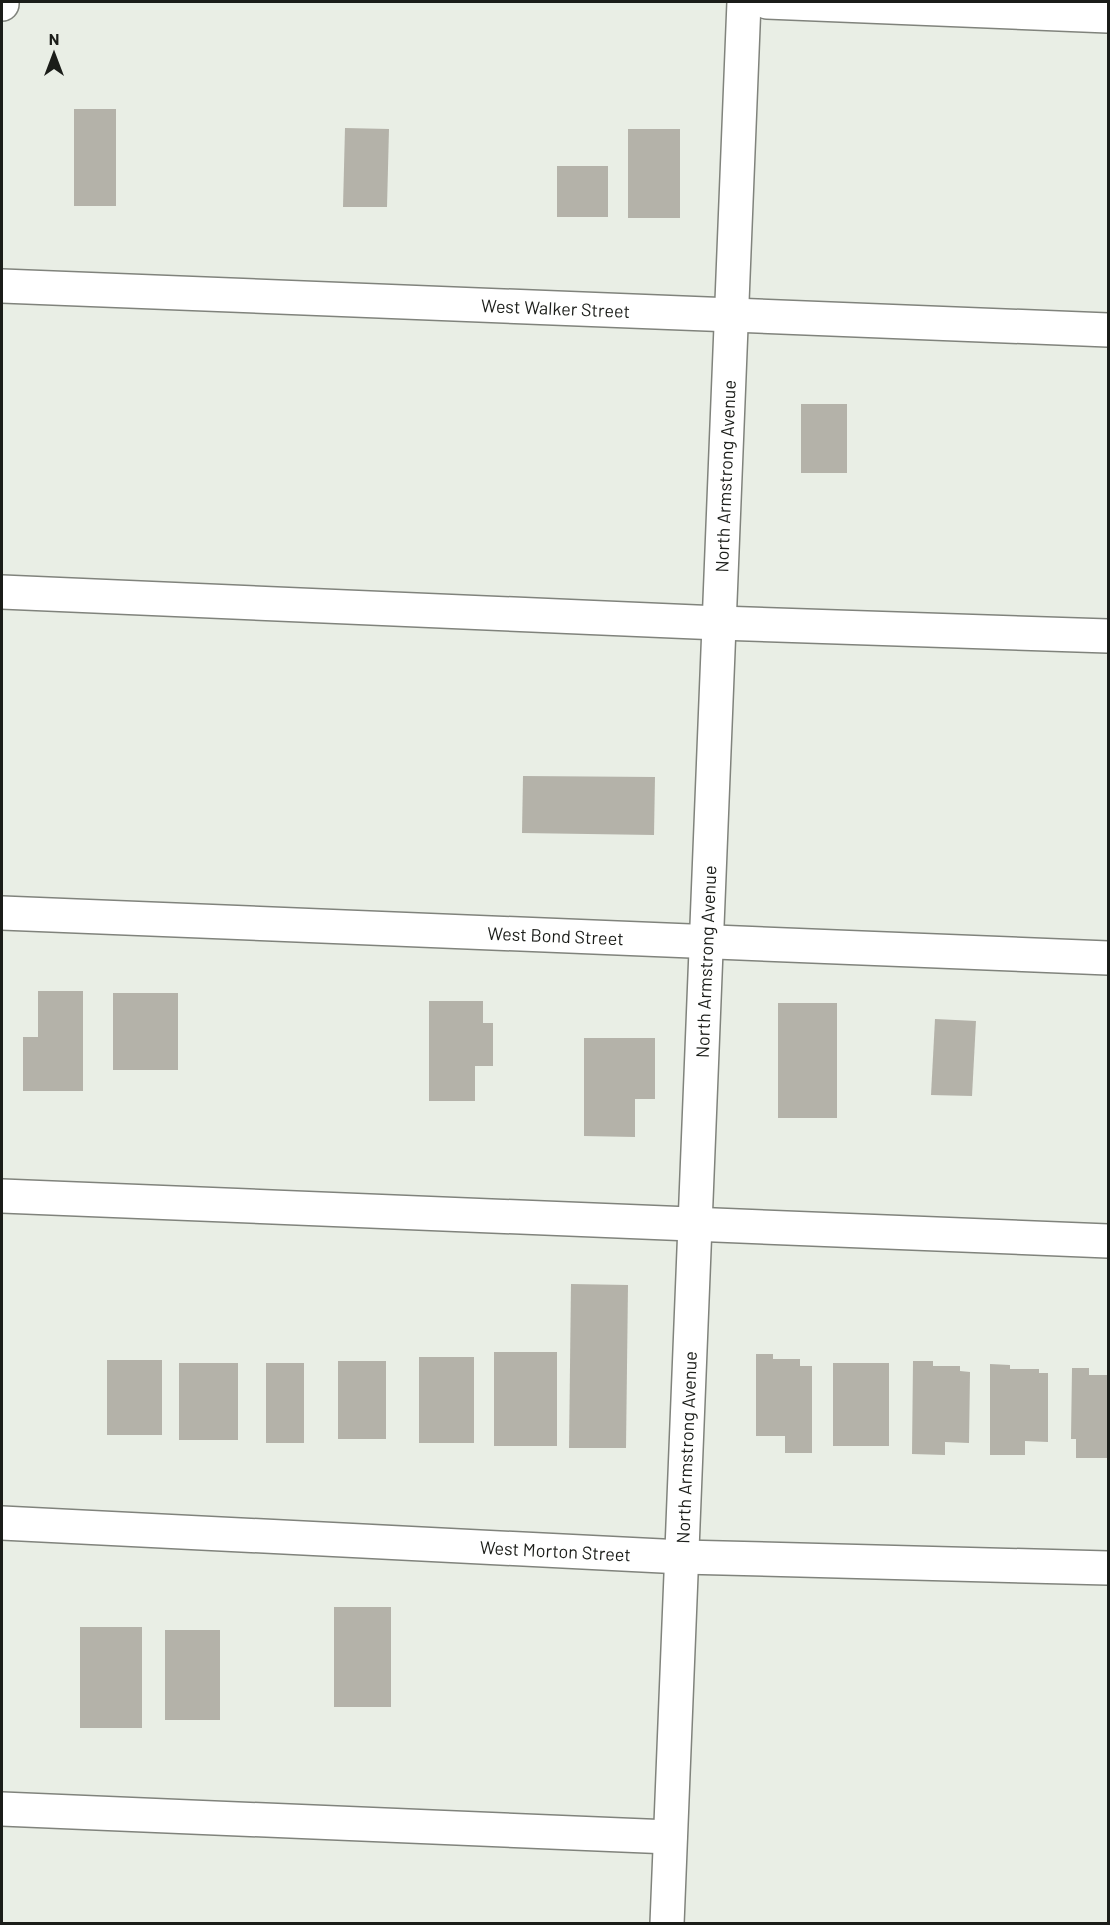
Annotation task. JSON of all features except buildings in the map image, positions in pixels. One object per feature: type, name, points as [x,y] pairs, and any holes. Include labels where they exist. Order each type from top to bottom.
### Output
[{"type":"street","name":"North Armstrong Avenue","points":[[667,1923],[744,2]]},
{"type":"street","points":[[767,2],[1108,16]]},
{"type":"street","name":"West Walker Street","points":[[2,286],[732,317],[1108,330]]},
{"type":"street","points":[[2,592],[719,623],[1108,636]]},
{"type":"street","name":"West Bond Street","points":[[2,913],[1108,958]]},
{"type":"street","points":[[2,1196],[1108,1241]]},
{"type":"street","name":"West Morton Street","points":[[2,1523],[682,1557],[1108,1568]]},
{"type":"street","points":[[2,1809],[670,1837]]}]
